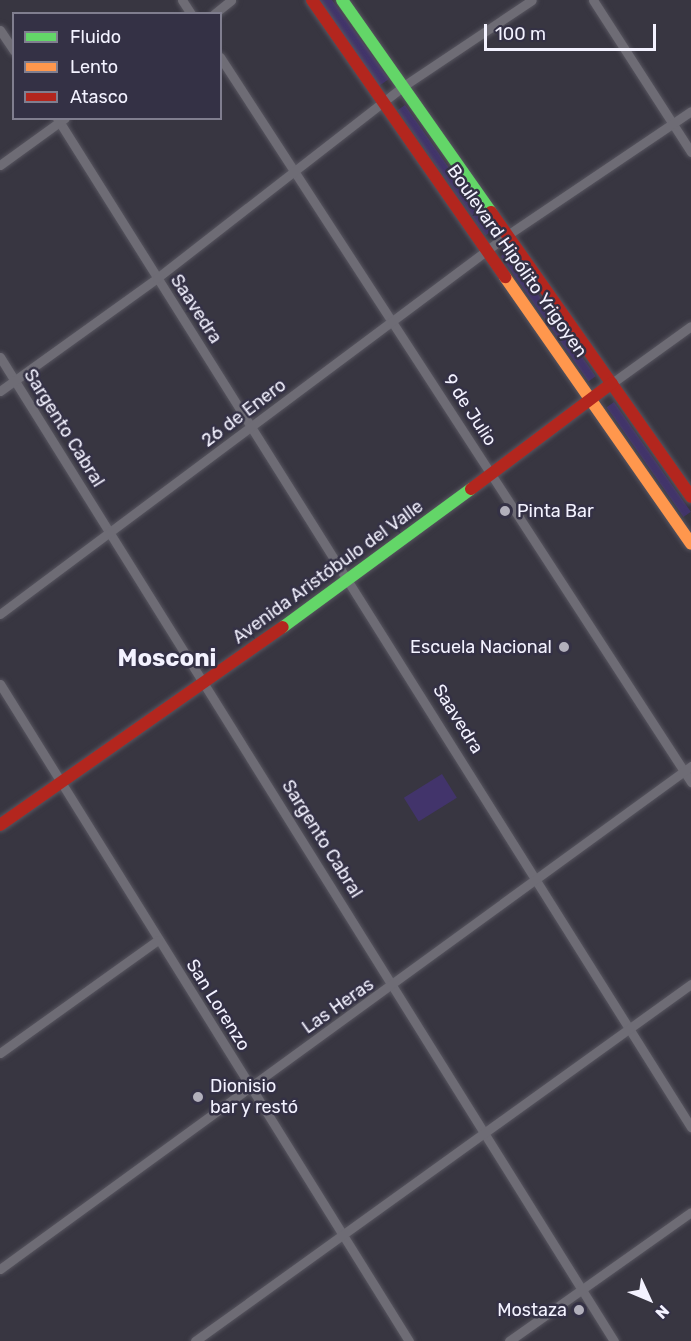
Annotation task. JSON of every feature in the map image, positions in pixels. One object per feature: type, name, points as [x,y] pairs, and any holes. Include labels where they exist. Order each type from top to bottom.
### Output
[{"type":"main road","name":"Boulevard Hipólito Yrigoyen","points":[[312,0],[691,544]]},
{"type":"main road","name":"Boulevard Hipólito Yrigoyen","points":[[342,0],[691,497]]},
{"type":"main road","name":"Avenida Aristóbulo del Valle","points":[[0,825],[351,579],[612,383]]},
{"type":"street","points":[[216,12],[231,0]]},
{"type":"street","points":[[0,391],[156,278],[296,172],[402,87],[532,0]]},
{"type":"street","points":[[593,0],[691,152]]},
{"type":"street","points":[[0,30],[12,48]]},
{"type":"street","name":"9 de Julio","points":[[222,60],[492,474],[688,768],[691,782]]},
{"type":"street","name":"26 de Enero","points":[[0,614],[112,535],[506,236],[691,111]]},
{"type":"street","points":[[0,165],[60,120]]},
{"type":"street","name":"Saavedra","points":[[60,120],[156,278],[351,579],[632,1028],[691,1127]]},
{"type":"street","points":[[612,383],[691,326]]},
{"type":"street","name":"Sargento Cabral","points":[[0,357],[584,1288],[614,1341]]},
{"type":"street","name":"San Lorenzo","points":[[0,684],[250,1089],[344,1233],[410,1341]]},
{"type":"street","name":"Las Heras","points":[[0,1269],[394,986],[688,768]]},
{"type":"street","points":[[0,1053],[158,940]]},
{"type":"street","points":[[195,1341],[691,984]]},
{"type":"street","points":[[509,1341],[691,1212]]},
{"type":"shaded area","points":[[318,0],[332,0],[389,79],[379,86]]},
{"type":"shaded area","points":[[405,105],[493,230],[485,235],[398,110]]},
{"type":"shaded area","points":[[508,251],[596,376],[588,381],[501,256]]},
{"type":"shaded area","points":[[614,402],[691,512],[683,517],[607,407]]},
{"type":"shaded area","points":[[442,774],[457,798],[419,822],[404,798]]},
{"type":"traffic: fast","points":[[342,0],[491,212]]},
{"type":"traffic: fast","points":[[283,627],[471,489]]},
{"type":"traffic: slow","points":[[505,277],[691,544]]},
{"type":"traffic: jam","points":[[312,0],[505,277]]},
{"type":"traffic: jam","points":[[491,212],[691,497]]},
{"type":"traffic: jam","points":[[471,489],[612,383]]},
{"type":"traffic: jam","points":[[0,825],[283,627]]},
{"type":"place","name":"Pinta Bar","points":[[505,511]]},
{"type":"place","name":"Escuela Nacional","points":[[564,647]]},
{"type":"place","name":"Dionisio bar y restó","points":[[198,1097]]},
{"type":"place","name":"Mostaza","points":[[579,1310]]},
{"type":"district","name":"Mosconi","points":[[167,659]]}]
